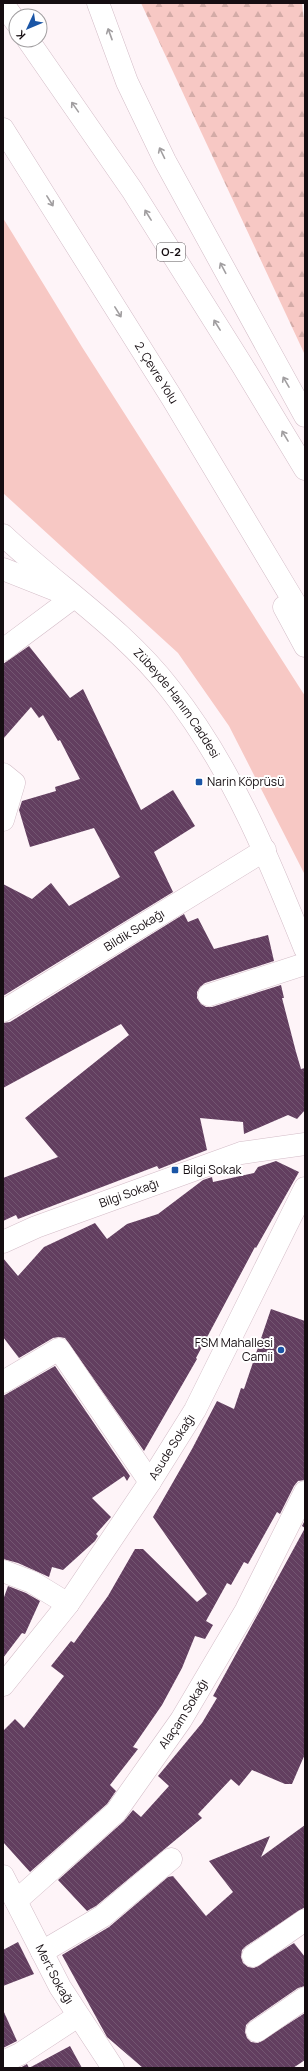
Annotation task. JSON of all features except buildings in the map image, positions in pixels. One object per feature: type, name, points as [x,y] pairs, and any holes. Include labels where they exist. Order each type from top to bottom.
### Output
[{"type":"main road","points":[[98,3],[128,82],[165,161],[305,416]]},
{"type":"main road","name":"O-2","points":[[34,48],[132,190],[242,365],[305,469]]},
{"type":"main road","name":"2. Çevre Yolu","points":[[3,129],[29,168],[172,398],[305,620]]},
{"type":"main road","points":[[3,140],[29,168]]},
{"type":"main road","points":[[172,398],[305,646]]},
{"type":"main road","name":"Zübeyde Hanım Caddesi","points":[[6,539],[124,639],[170,688],[206,740],[265,850],[305,949]]},
{"type":"main road","points":[[3,570],[74,597]]},
{"type":"main road","points":[[3,650],[74,597]]},
{"type":"main road","points":[[3,774],[14,783],[3,820]]},
{"type":"main road","name":"Bildik Sokağı","points":[[3,1011],[265,850]]},
{"type":"main road","points":[[209,995],[305,964]]},
{"type":"main road","name":"Bilgi Sokağı","points":[[3,1242],[36,1227],[241,1153],[305,1144]]},
{"type":"main road","name":"Asude Sokağı","points":[[3,1684],[68,1604],[150,1482],[195,1410],[305,1188]]},
{"type":"main road","points":[[3,1382],[59,1349],[150,1482]]},
{"type":"main road","name":"Alaçam Sokağı","points":[[16,1901],[116,1812],[181,1720],[246,1610],[305,1492]]},
{"type":"main road","points":[[3,1571],[32,1582],[68,1604]]},
{"type":"main road","points":[[42,1952],[103,1916],[170,1859]]},
{"type":"main road","name":"Mert Sokağı","points":[[3,1876],[60,1987],[113,2068]]},
{"type":"main road","points":[[253,1956],[305,1920]]},
{"type":"main road","points":[[257,2031],[305,1998]]},
{"type":"main road","points":[[3,2062],[20,2054],[78,2016]]},
{"type":"green space","points":[[141,3],[302,3],[305,30],[305,355]]},
{"type":"green space","points":[[3,218],[82,347],[305,696],[305,875],[229,726],[178,653],[3,493]]},
{"type":"place","name":"Narin Köprüsü","points":[[199,782]]},
{"type":"place","name":"Bilgi Sokak","points":[[175,1170]]},
{"type":"place","name":"FSM Mahallesi Camii","points":[[281,1350]]}]
